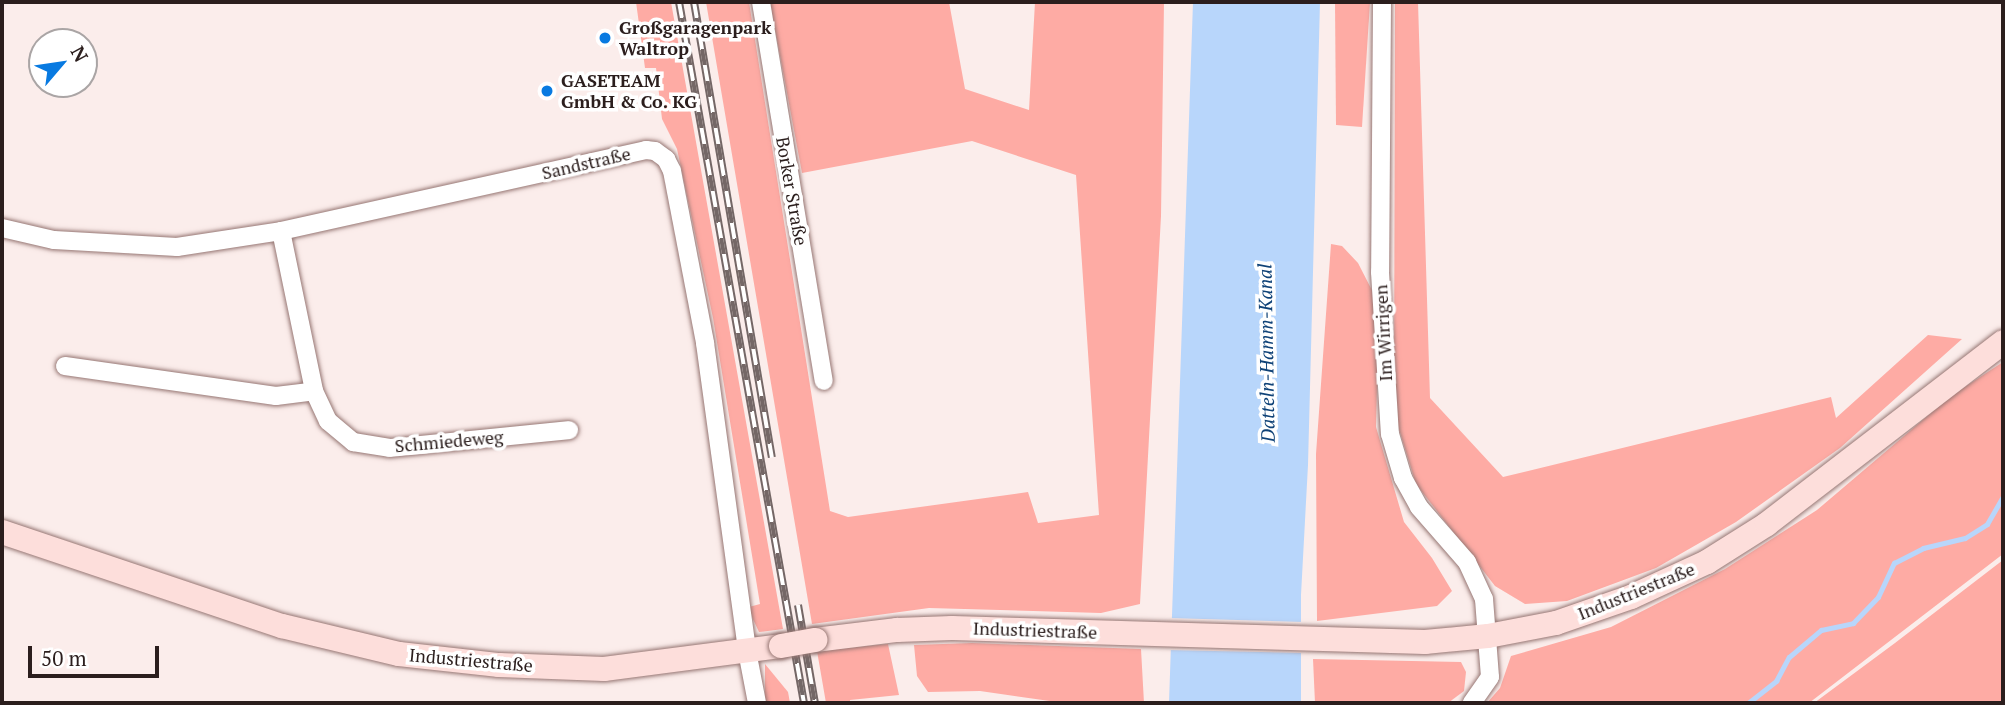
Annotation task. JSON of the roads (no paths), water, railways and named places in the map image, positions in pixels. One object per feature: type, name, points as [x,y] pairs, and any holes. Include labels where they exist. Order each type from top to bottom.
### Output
[{"type":"main road","name":"Industriestraße","points":[[2,532],[282,626],[399,654],[499,664],[604,669],[815,640],[952,628],[1425,642],[1489,636],[1556,623],[1602,608],[1707,562],[1767,524],[2003,342]]},
{"type":"street","name":"Borker Straße","points":[[761,2],[824,381]]},
{"type":"street","name":"Im Wirrigen","points":[[1382,2],[1380,272],[1390,434],[1403,478],[1419,507],[1467,562],[1484,599],[1489,636],[1490,677],[1472,703]]},
{"type":"street","name":"Sandstraße","points":[[2,228],[54,240],[177,247],[281,231],[646,150],[655,151],[666,159],[672,171],[705,343],[747,651],[757,703]]},
{"type":"street","name":"Schmiedeweg","points":[[281,231],[314,391],[328,421],[354,442],[390,447],[569,430]]},
{"type":"street","points":[[65,366],[276,396],[314,391]]},
{"type":"water","name":"Datteln-Hamm-Kanal","points":[[1193,2],[1320,2],[1308,465],[1301,595],[1301,703],[1169,703]]},
{"type":"waterway","points":[[1748,703],[1776,681],[1789,657],[1821,630],[1853,623],[1878,597],[1894,563],[1923,548],[1965,538],[1987,524],[2003,496]]},
{"type":"railway","points":[[679,2],[804,703]]},
{"type":"railway","points":[[694,2],[772,457]]},
{"type":"railway","points":[[798,605],[815,703]]},
{"type":"place","name":"Großgaragenpark Waltrop","points":[[605,38]]},
{"type":"place","name":"GASETEAM GmbH & Co. KG","points":[[547,91]]}]
